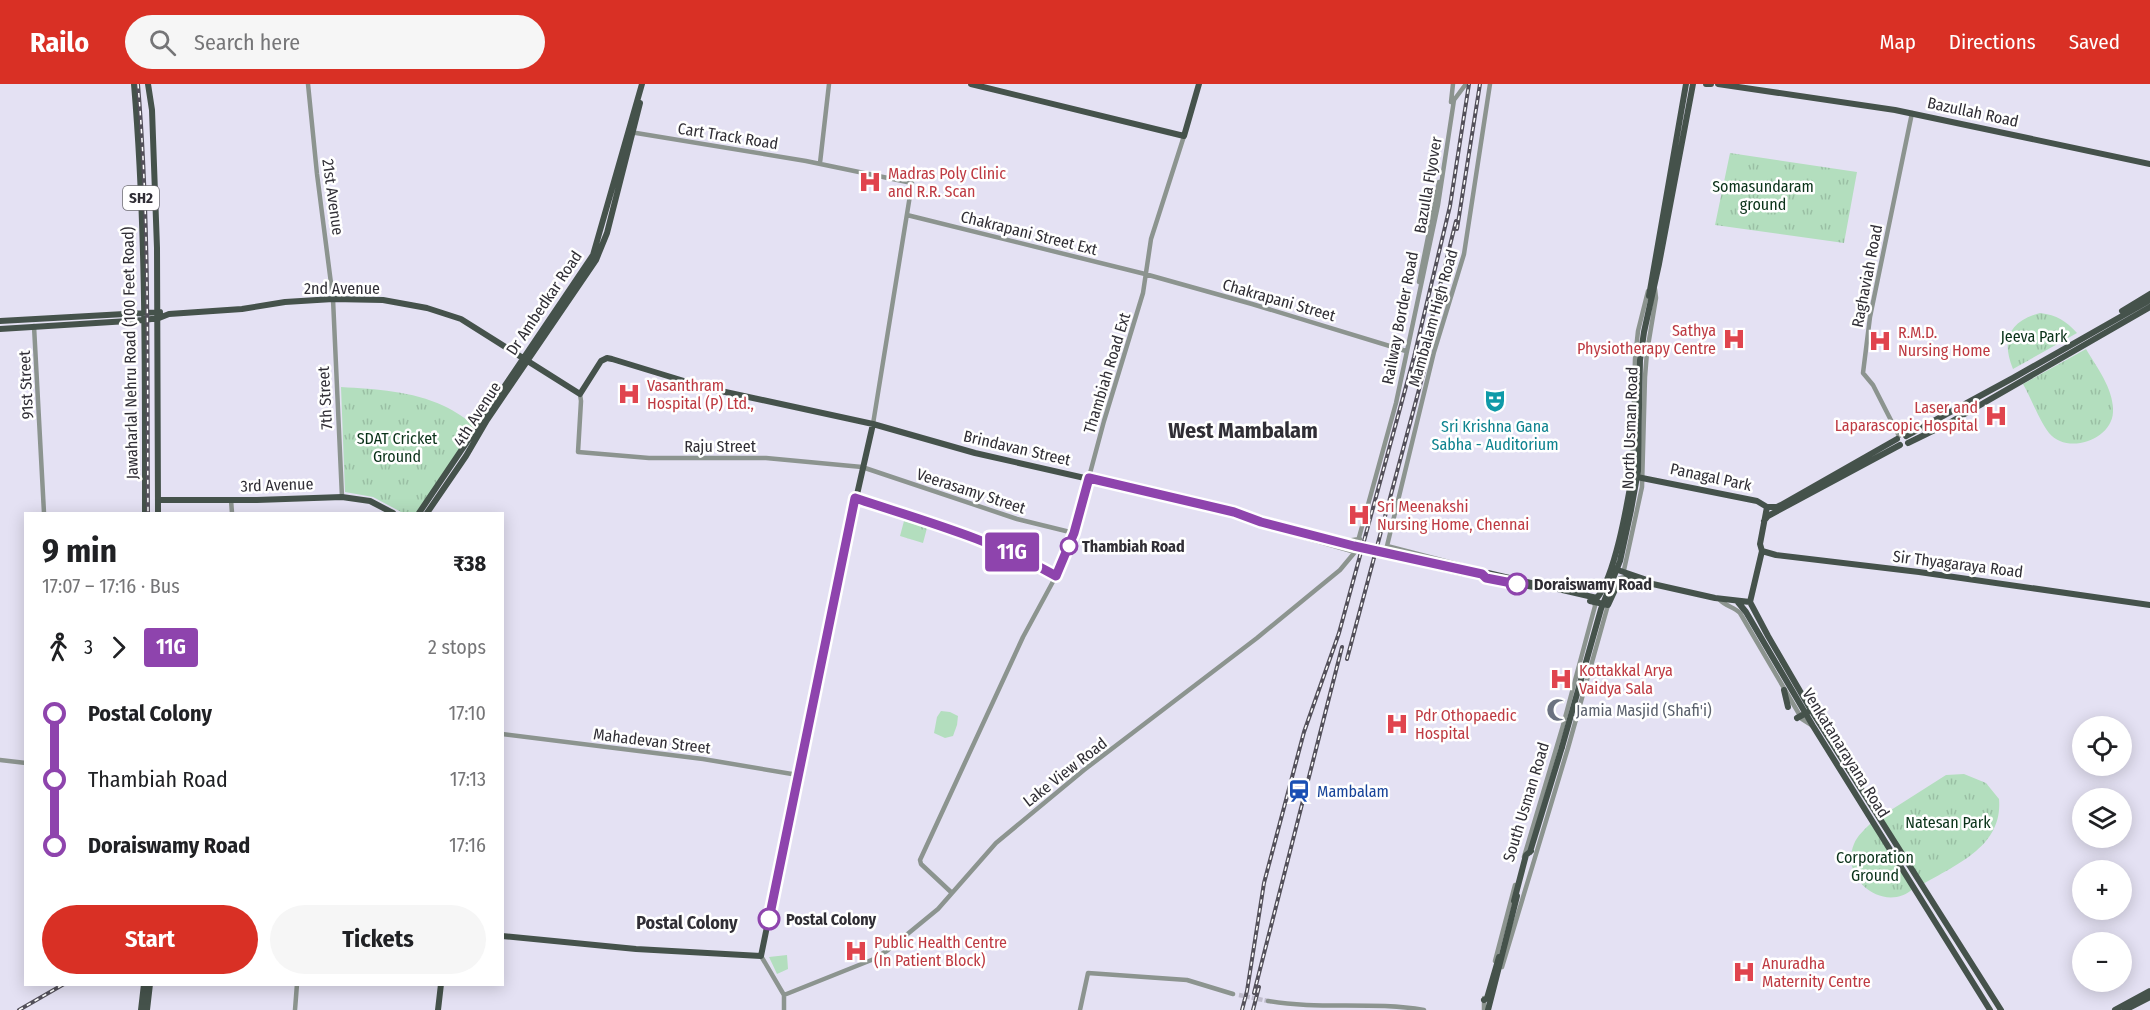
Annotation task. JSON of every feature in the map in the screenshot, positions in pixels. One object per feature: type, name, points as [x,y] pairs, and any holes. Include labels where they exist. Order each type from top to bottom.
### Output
[{"type":"main road","name":"Jawaharlal Nehru Road (100 Feet Road)","points":[[134,84],[139,147],[144,316],[145,512]]},
{"type":"main road","name":"SH2","points":[[148,84],[152,110],[159,315]]},
{"type":"main road","name":"Dr Ambedkar Road","points":[[420,512],[525,360],[593,255],[644,84]]},
{"type":"main road","points":[[971,84],[1184,136],[1199,84]]},
{"type":"main road","name":"North Usman Road","points":[[1565,737],[1600,609],[1620,561],[1633,502],[1638,471],[1640,360],[1686,84]]},
{"type":"main road","name":"North Usman Road","points":[[1652,285],[1693,84]]},
{"type":"main road","name":"Bazullah Road","points":[[1718,84],[1912,113],[2150,164]]},
{"type":"main road","points":[[2085,340],[2150,294]]},
{"type":"main road","name":"2nd Avenue","points":[[159,315],[333,299],[384,300],[427,308],[461,320],[580,394]]},
{"type":"main road","points":[[2085,340],[2150,300]]},
{"type":"main road","points":[[1764,521],[1768,516],[2013,378],[2150,309]]},
{"type":"main road","name":"Jawaharlal Nehru Road (100 Feet Road)","points":[[158,512],[159,315]]},
{"type":"main road","points":[[0,329],[159,315]]},
{"type":"main road","points":[[0,321],[144,316]]},
{"type":"main road","name":"Brindavan Street","points":[[580,394],[607,358],[707,388],[873,424],[975,453],[1234,512],[1269,524]]},
{"type":"main road","name":"4th Avenue","points":[[428,512],[525,360]]},
{"type":"main road","points":[[504,936],[636,949],[761,956],[862,467],[873,424]]},
{"type":"main road","points":[[1767,507],[1777,507],[1902,440]]},
{"type":"main road","points":[[1459,570],[1488,573],[1598,598],[1611,568],[1632,476]]},
{"type":"main road","name":"Panagal Park","points":[[1632,476],[1757,501],[1767,507],[1760,544],[1762,551],[1750,602]]},
{"type":"main road","name":"3rd Avenue","points":[[158,500],[342,497],[370,501],[391,512]]},
{"type":"main road","name":"Sir Thyagaraya Road","points":[[1762,551],[1776,555],[2150,604]]},
{"type":"main road","points":[[1611,568],[1624,570],[1656,584]]},
{"type":"main road","points":[[1482,574],[1486,578],[1608,605],[1620,579],[1626,578],[1719,599],[1750,602]]},
{"type":"main road","name":"Venkatanarayana Road","points":[[1737,602],[1746,612],[1803,715],[1878,817],[2001,1010]]},
{"type":"main road","name":"Venkatanarayana Road","points":[[1750,602],[1768,636],[1803,715],[1813,726],[1989,1010]]},
{"type":"main road","points":[[1784,690],[1788,707]]},
{"type":"main road","points":[[1488,1010],[1517,896],[1565,737]]},
{"type":"main road","points":[[1544,824],[1567,744],[1565,737]]},
{"type":"main road","points":[[1484,1000],[1487,998],[1526,855],[1531,851]]},
{"type":"main road","points":[[141,1010],[144,986]]},
{"type":"main road","points":[[147,1010],[150,986]]},
{"type":"main road","points":[[438,1010],[441,986]]},
{"type":"main road","points":[[2115,1010],[2150,991]]},
{"type":"main road","points":[[2125,1010],[2150,997]]},
{"type":"street","name":"21st Avenue","points":[[309,84],[317,174],[333,299]]},
{"type":"street","points":[[820,163],[829,84]]},
{"type":"street","name":"Railway Border Road","points":[[1355,552],[1396,404],[1420,291],[1418,289],[1436,199],[1454,84]]},
{"type":"street","name":"Bazulla Flyover","points":[[1420,291],[1438,205],[1454,99],[1466,84]]},
{"type":"street","name":"Mambalam High Road","points":[[1466,571],[1462,574],[1384,556],[1434,352],[1464,254],[1490,84]]},
{"type":"street","name":"Raghaviah Road","points":[[1902,440],[1874,385],[1863,373],[1870,317],[1912,113]]},
{"type":"street","name":"Cart Track Road","points":[[630,132],[820,163],[912,183],[907,214]]},
{"type":"street","name":"Thambiah Road Ext","points":[[1089,478],[1143,293],[1151,239],[1184,136]]},
{"type":"street","points":[[873,424],[907,214]]},
{"type":"street","name":"Chakrapani Street Ext","points":[[907,214],[1145,274]]},
{"type":"street","name":"Chakrapani Street","points":[[1145,274],[1406,351]]},
{"type":"street","name":"North Usman Road","points":[[1632,476],[1635,359],[1645,298],[1652,285]]},
{"type":"street","name":"North Usman Road","points":[[1624,570],[1643,477],[1646,369],[1656,298],[1652,285]]},
{"type":"street","name":"7th Street","points":[[333,299],[342,497]]},
{"type":"street","name":"91st Street","points":[[34,326],[44,512]]},
{"type":"street","name":"Raju Street","points":[[580,394],[578,452],[649,458],[766,458],[862,467]]},
{"type":"street","name":"Veerasamy Street","points":[[862,467],[1017,519],[1074,533]]},
{"type":"street","points":[[952,892],[920,862],[1023,637],[1056,576],[1074,533],[1089,478]]},
{"type":"street","points":[[231,500],[232,512]]},
{"type":"street","points":[[1261,522],[1270,520],[1346,541],[1359,539]]},
{"type":"street","points":[[1261,522],[1268,527],[1355,552]]},
{"type":"street","points":[[1387,546],[1464,566],[1466,571]]},
{"type":"street","name":"Lake View Road","points":[[784,995],[874,959],[929,916],[996,843],[1084,770],[1257,638],[1340,570],[1355,552]]},
{"type":"street","points":[[1719,599],[1740,614],[1784,690],[1803,715]]},
{"type":"street","name":"South Usman Road","points":[[1488,1010],[1484,1000],[1596,606],[1594,602]]},
{"type":"street","name":"South Usman Road","points":[[1488,1010],[1608,605]]},
{"type":"street","name":"Mahadevan Street","points":[[504,734],[703,759],[798,775]]},
{"type":"street","points":[[0,760],[24,763]]},
{"type":"street","points":[[761,956],[784,995],[784,1010]]},
{"type":"street","points":[[1080,1010],[1088,973],[1187,980],[1236,995]]},
{"type":"street","points":[[295,1010],[297,986]]},
{"type":"street","points":[[1268,1001],[1296,1006],[1373,1004],[1424,1010]]},
{"type":"green space","name":"Somasundaram ground","points":[[1730,153],[1857,172],[1844,243],[1715,225]]},
{"type":"green space","name":"Jeeva Park","points":[[2040,313],[2061,319],[2077,333],[2013,369],[2008,349],[2010,333],[2021,321]]},
{"type":"green space","points":[[2086,349],[2111,395],[2113,412],[2111,422],[2097,437],[2077,443],[2066,443],[2057,440],[2049,433],[2023,384]]},
{"type":"green space","name":"SDAT Cricket Ground","points":[[341,387],[381,390],[419,397],[448,408],[476,426],[421,512],[401,512],[373,497],[345,492]]},
{"type":"green space","points":[[904,521],[927,528],[923,543],[900,536]]},
{"type":"green space","points":[[941,711],[958,716],[953,736],[945,738],[934,733],[937,717]]},
{"type":"green space","name":"Natesan Park","points":[[1964,774],[1986,783],[1999,799],[1994,829],[1975,852],[1923,884],[1880,817],[1946,775]]},
{"type":"green space","name":"Corporation Ground","points":[[1872,822],[1914,888],[1902,895],[1890,897],[1878,895],[1859,880],[1853,869],[1851,857],[1854,844],[1859,835]]},
{"type":"green space","points":[[787,955],[788,969],[777,974],[769,957]]},
{"type":"tunnel","points":[[1269,524],[1459,570]]},
{"type":"tunnel","points":[[1239,995],[1268,1001]]},
{"type":"railway","points":[[138,84],[146,244],[148,512]]},
{"type":"railway","points":[[1242,1010],[1264,883],[1304,732],[1339,633],[1414,357],[1450,206],[1469,84]]},
{"type":"railway","points":[[1457,229],[1480,84]]},
{"type":"railway","points":[[1418,375],[1456,221]]},
{"type":"railway","points":[[1347,659],[1425,367]]},
{"type":"railway","points":[[1254,993],[1342,647]]},
{"type":"railway","points":[[19,1010],[61,986]]},
{"type":"railway","points":[[1253,1010],[1259,987]]},
{"type":"bus line","name":"11G","points":[[769,919],[855,498],[999,546],[1056,576],[1074,533],[1089,478],[1234,512],[1261,522],[1354,546],[1517,584]]},
{"type":"place","name":"Madras Poly Clinic and R.R. Scan","points":[[870,182]]},
{"type":"place","name":"Sathya Physiotherapy Centre","points":[[1734,339]]},
{"type":"place","name":"R.M.D. Nursing Home","points":[[1880,341]]},
{"type":"place","name":"Vasanthram Hospital (P) Ltd.,","points":[[629,394]]},
{"type":"place","name":"Sri Krishna Gana Sabha - Auditorium","points":[[1495,401]]},
{"type":"place","name":"Laser and Laparascopic Hospital","points":[[1996,416]]},
{"type":"place","name":"Sri Meenakshi Nursing Home, Chennai","points":[[1359,515]]},
{"type":"place","name":"Thambiah Road","points":[[1069,546]]},
{"type":"place","name":"Doraiswamy Road","points":[[1517,584]]},
{"type":"place","name":"Kottakkal Arya Vaidya Sala","points":[[1561,679]]},
{"type":"place","name":"Jamia Masjid (Shafi'i)","points":[[1558,710]]},
{"type":"place","name":"Pdr Othopaedic Hospital","points":[[1397,724]]},
{"type":"place","name":"Mambalam","points":[[1299,791]]},
{"type":"place","name":"Postal Colony","points":[[769,919]]},
{"type":"place","name":"Public Health Centre (In Patient Block)","points":[[856,951]]},
{"type":"place","name":"Anuradha Maternity Centre","points":[[1744,972]]},
{"type":"district","name":"West Mambalam","points":[[1243,430]]},
{"type":"district","name":"Postal Colony","points":[[687,923]]}]
